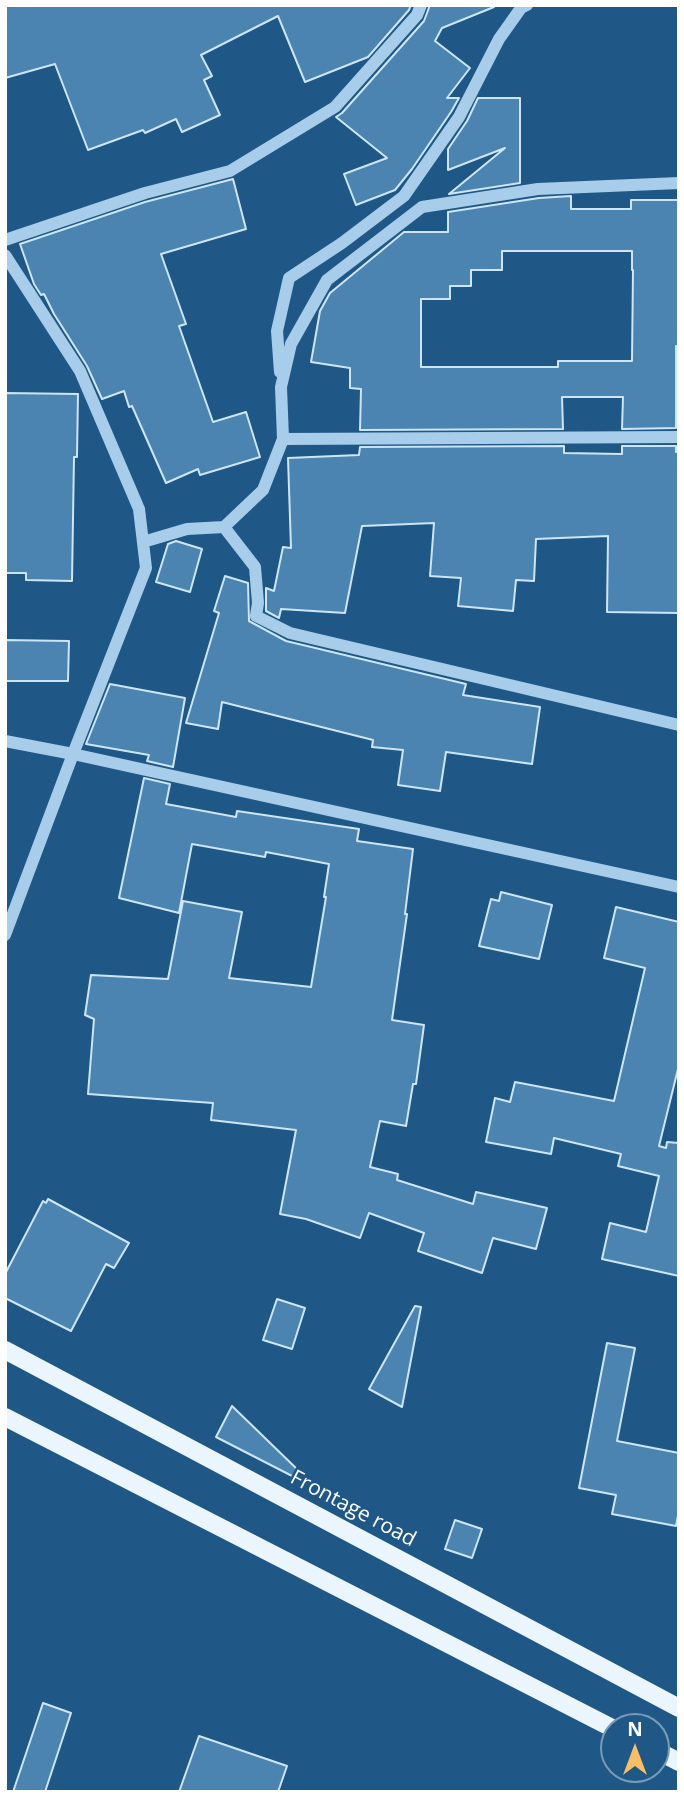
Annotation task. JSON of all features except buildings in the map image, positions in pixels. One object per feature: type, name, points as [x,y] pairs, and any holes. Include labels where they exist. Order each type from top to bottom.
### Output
[{"type":"main road","name":"Frontage road","points":[[5,1350],[679,1708]]},
{"type":"main road","points":[[5,1418],[600,1722]]},
{"type":"street","points":[[5,240],[145,193],[230,171],[335,107],[417,15],[421,5]]},
{"type":"street","points":[[143,542],[187,529],[223,527],[263,491],[283,439],[276,331],[289,278],[342,243],[404,195],[459,117],[499,39],[521,8],[527,5]]},
{"type":"street","points":[[281,387],[290,344],[327,280],[422,207],[538,189],[679,183]]},
{"type":"street","points":[[5,255],[80,371],[139,509],[146,568],[72,754],[5,935]]},
{"type":"street","points":[[283,439],[679,438]]},
{"type":"street","points":[[223,527],[255,567],[258,603],[256,616],[290,633],[679,725]]},
{"type":"street","points":[[5,741],[679,887]]}]
